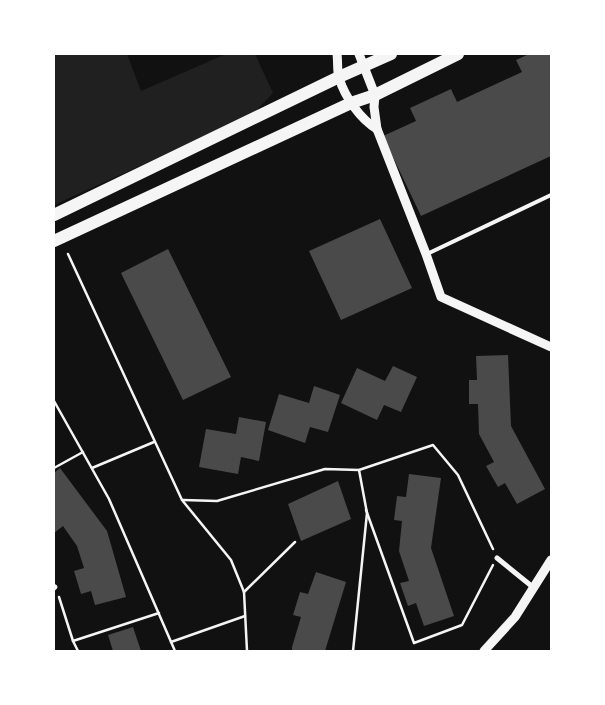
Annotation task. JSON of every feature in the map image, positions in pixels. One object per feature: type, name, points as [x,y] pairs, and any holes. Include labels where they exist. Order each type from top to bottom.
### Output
[{"type":"main road","points":[[54,215],[339,77],[391,54]]},
{"type":"main road","points":[[54,241],[351,103],[375,95],[458,54]]},
{"type":"street","points":[[337,54],[339,77],[351,103],[361,117],[377,129]]},
{"type":"street","points":[[359,54],[375,95],[374,113],[377,129],[441,297],[551,347]]},
{"type":"street","points":[[497,558],[534,588]]},
{"type":"street","points":[[484,651],[516,617],[551,560]]},
{"type":"lane","points":[[426,254],[551,195]]},
{"type":"path","points":[[68,254],[182,500],[231,560],[244,592],[247,651]]},
{"type":"path","points":[[54,401],[109,499],[175,651]]},
{"type":"path","points":[[92,468],[154,442]]},
{"type":"path","points":[[182,500],[217,501],[324,469],[359,470],[433,445],[458,475],[497,558],[462,625],[414,643],[366,510],[359,470]]},
{"type":"path","points":[[54,468],[83,452]]},
{"type":"path","points":[[353,651],[366,510]]},
{"type":"path","points":[[244,592],[295,542]]},
{"type":"path","points":[[55,588],[78,651]]},
{"type":"path","points":[[73,641],[159,613]]},
{"type":"path","points":[[171,642],[245,616]]},
{"type":"shaded area","points":[[54,54],[127,54],[141,91],[226,54],[255,54],[273,93],[252,115],[54,205]]},
{"type":"building","points":[[529,54],[551,54],[551,156],[421,216],[383,136],[416,121],[410,108],[451,89],[457,102],[522,72],[516,60]]},
{"type":"building","points":[[380,219],[412,288],[341,320],[309,251]]},
{"type":"building","points":[[168,249],[231,377],[183,400],[121,273]]},
{"type":"building","points":[[508,355],[511,426],[545,489],[517,504],[505,483],[498,487],[486,466],[494,462],[479,434],[478,404],[469,404],[469,380],[477,380],[476,356]]},
{"type":"building","points":[[393,366],[417,377],[401,412],[384,405],[377,420],[341,403],[357,368],[385,381]]},
{"type":"building","points":[[314,386],[340,395],[328,432],[310,427],[305,443],[268,430],[279,394],[309,403]]},
{"type":"building","points":[[239,417],[266,422],[259,461],[241,457],[238,474],[199,467],[206,429],[236,434]]},
{"type":"building","points":[[60,468],[107,531],[126,597],[95,605],[91,591],[81,594],[74,571],[84,568],[77,546],[63,526],[54,533],[54,473]]},
{"type":"building","points":[[409,474],[441,478],[431,548],[454,616],[424,626],[416,603],[408,606],[400,583],[409,581],[399,551],[402,521],[394,520],[397,496],[406,497]]},
{"type":"building","points":[[338,481],[351,519],[301,541],[288,504]]},
{"type":"building","points":[[316,572],[346,582],[325,651],[292,651],[301,617],[293,615],[300,592],[308,594]]},
{"type":"building","points":[[133,627],[141,651],[113,651],[108,635]]}]
